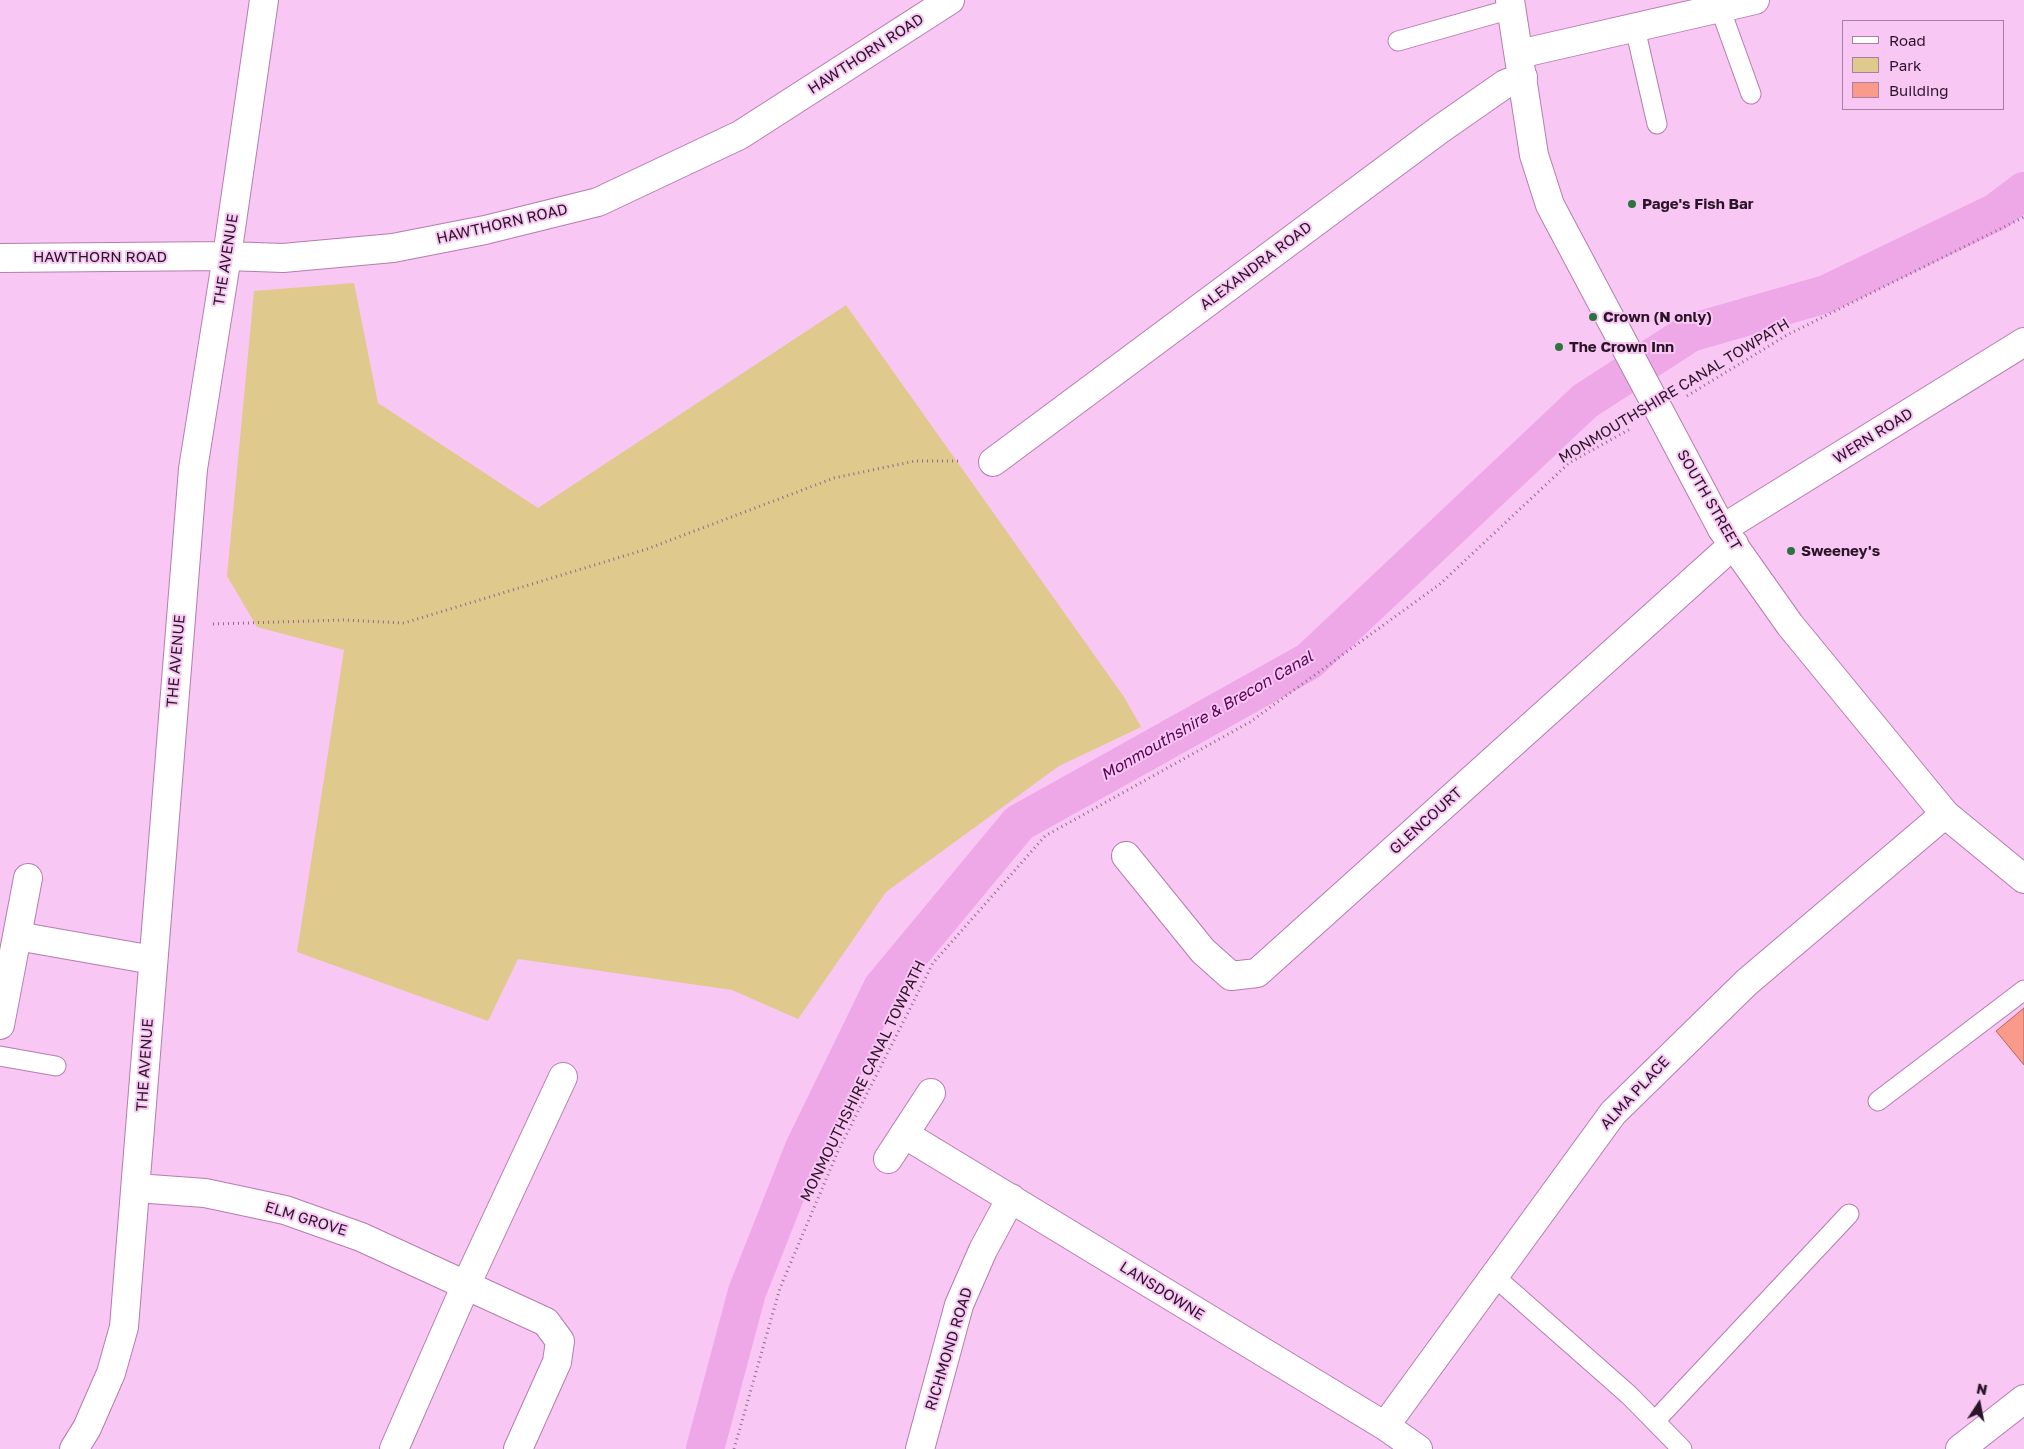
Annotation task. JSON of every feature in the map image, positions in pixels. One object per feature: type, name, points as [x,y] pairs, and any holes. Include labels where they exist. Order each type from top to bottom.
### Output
[{"type":"street","name":"THE AVENUE","points":[[74,1449],[87,1428],[111,1373],[124,1327],[193,469],[227,256],[264,0]]},
{"type":"street","name":"HAWTHORN ROAD","points":[[0,258],[227,256],[283,258],[393,248],[486,230],[598,202],[740,135],[950,0]]},
{"type":"street","name":"ALEXANDRA ROAD","points":[[992,462],[1439,130],[1505,84],[1521,65],[1635,28],[1714,6],[1755,0]]},
{"type":"street","name":"SOUTH STREET","points":[[1510,4],[1534,155],[1550,205],[1617,328],[1660,413],[1728,536],[1790,625],[1945,814],[2024,879]]},
{"type":"street","name":"WERN ROAD","points":[[1728,536],[2024,342]]},
{"type":"street","name":"GLENCOURT","points":[[1126,856],[1210,957],[1231,976],[1257,973],[1728,536]]},
{"type":"street","name":"ALMA PLACE","points":[[1386,1426],[1613,1113],[1747,982],[1945,814]]},
{"type":"street","points":[[0,1025],[28,878]]},
{"type":"street","points":[[17,936],[153,960]]},
{"type":"street","points":[[394,1449],[466,1285],[562,1078]]},
{"type":"street","points":[[888,1159],[930,1093]]},
{"type":"street","name":"LANSDOWNE","points":[[904,1134],[1386,1426],[1418,1449]]},
{"type":"street","name":"ELM GROVE","points":[[136,1188],[205,1193],[285,1210],[361,1237],[546,1322],[560,1341],[558,1362],[518,1449]]},
{"type":"street","name":"RICHMOND ROAD","points":[[920,1449],[959,1305],[983,1250],[1011,1198]]},
{"type":"street","points":[[1960,1449],[2024,1398]]},
{"type":"lane","points":[[1398,41],[1510,4]]},
{"type":"lane","points":[[1714,6],[1751,94]]},
{"type":"lane","points":[[1635,28],[1657,124]]},
{"type":"lane","points":[[1878,1101],[2024,990]]},
{"type":"lane","points":[[0,1056],[56,1066]]},
{"type":"lane","points":[[1655,1421],[1849,1214]]},
{"type":"lane","points":[[1494,1277],[1629,1394],[1682,1449]]},
{"type":"path","name":"MONMOUTHSHIRE CANAL TOWPATH","points":[[734,1449],[780,1288],[838,1152],[933,962],[1045,836],[1250,722],[1440,584],[1568,464],[1660,413],[1787,335],[2024,217]]},
{"type":"path","points":[[180,626],[343,620],[404,623],[647,549],[834,478],[915,461],[992,462]]},
{"type":"green space","points":[[354,283],[378,403],[538,508],[846,305],[1124,697],[1141,727],[1059,766],[886,892],[798,1019],[732,990],[518,959],[488,1021],[297,952],[344,650],[257,627],[227,576],[254,291]]},
{"type":"building","points":[[2024,1008],[2024,1065],[1996,1031]]},
{"type":"waterway","name":"Monmouthshire & Brecon Canal","points":[[705,1449],[747,1292],[804,1148],[882,988],[1019,823],[1309,661],[1585,401],[1690,333],[1826,294],[1996,212],[2024,191]]},
{"type":"place","name":"Page's Fish Bar","points":[[1632,204]]},
{"type":"place","name":"Crown (N only)","points":[[1593,317]]},
{"type":"place","name":"The Crown Inn","points":[[1559,347]]},
{"type":"place","name":"Sweeney's","points":[[1791,551]]}]
